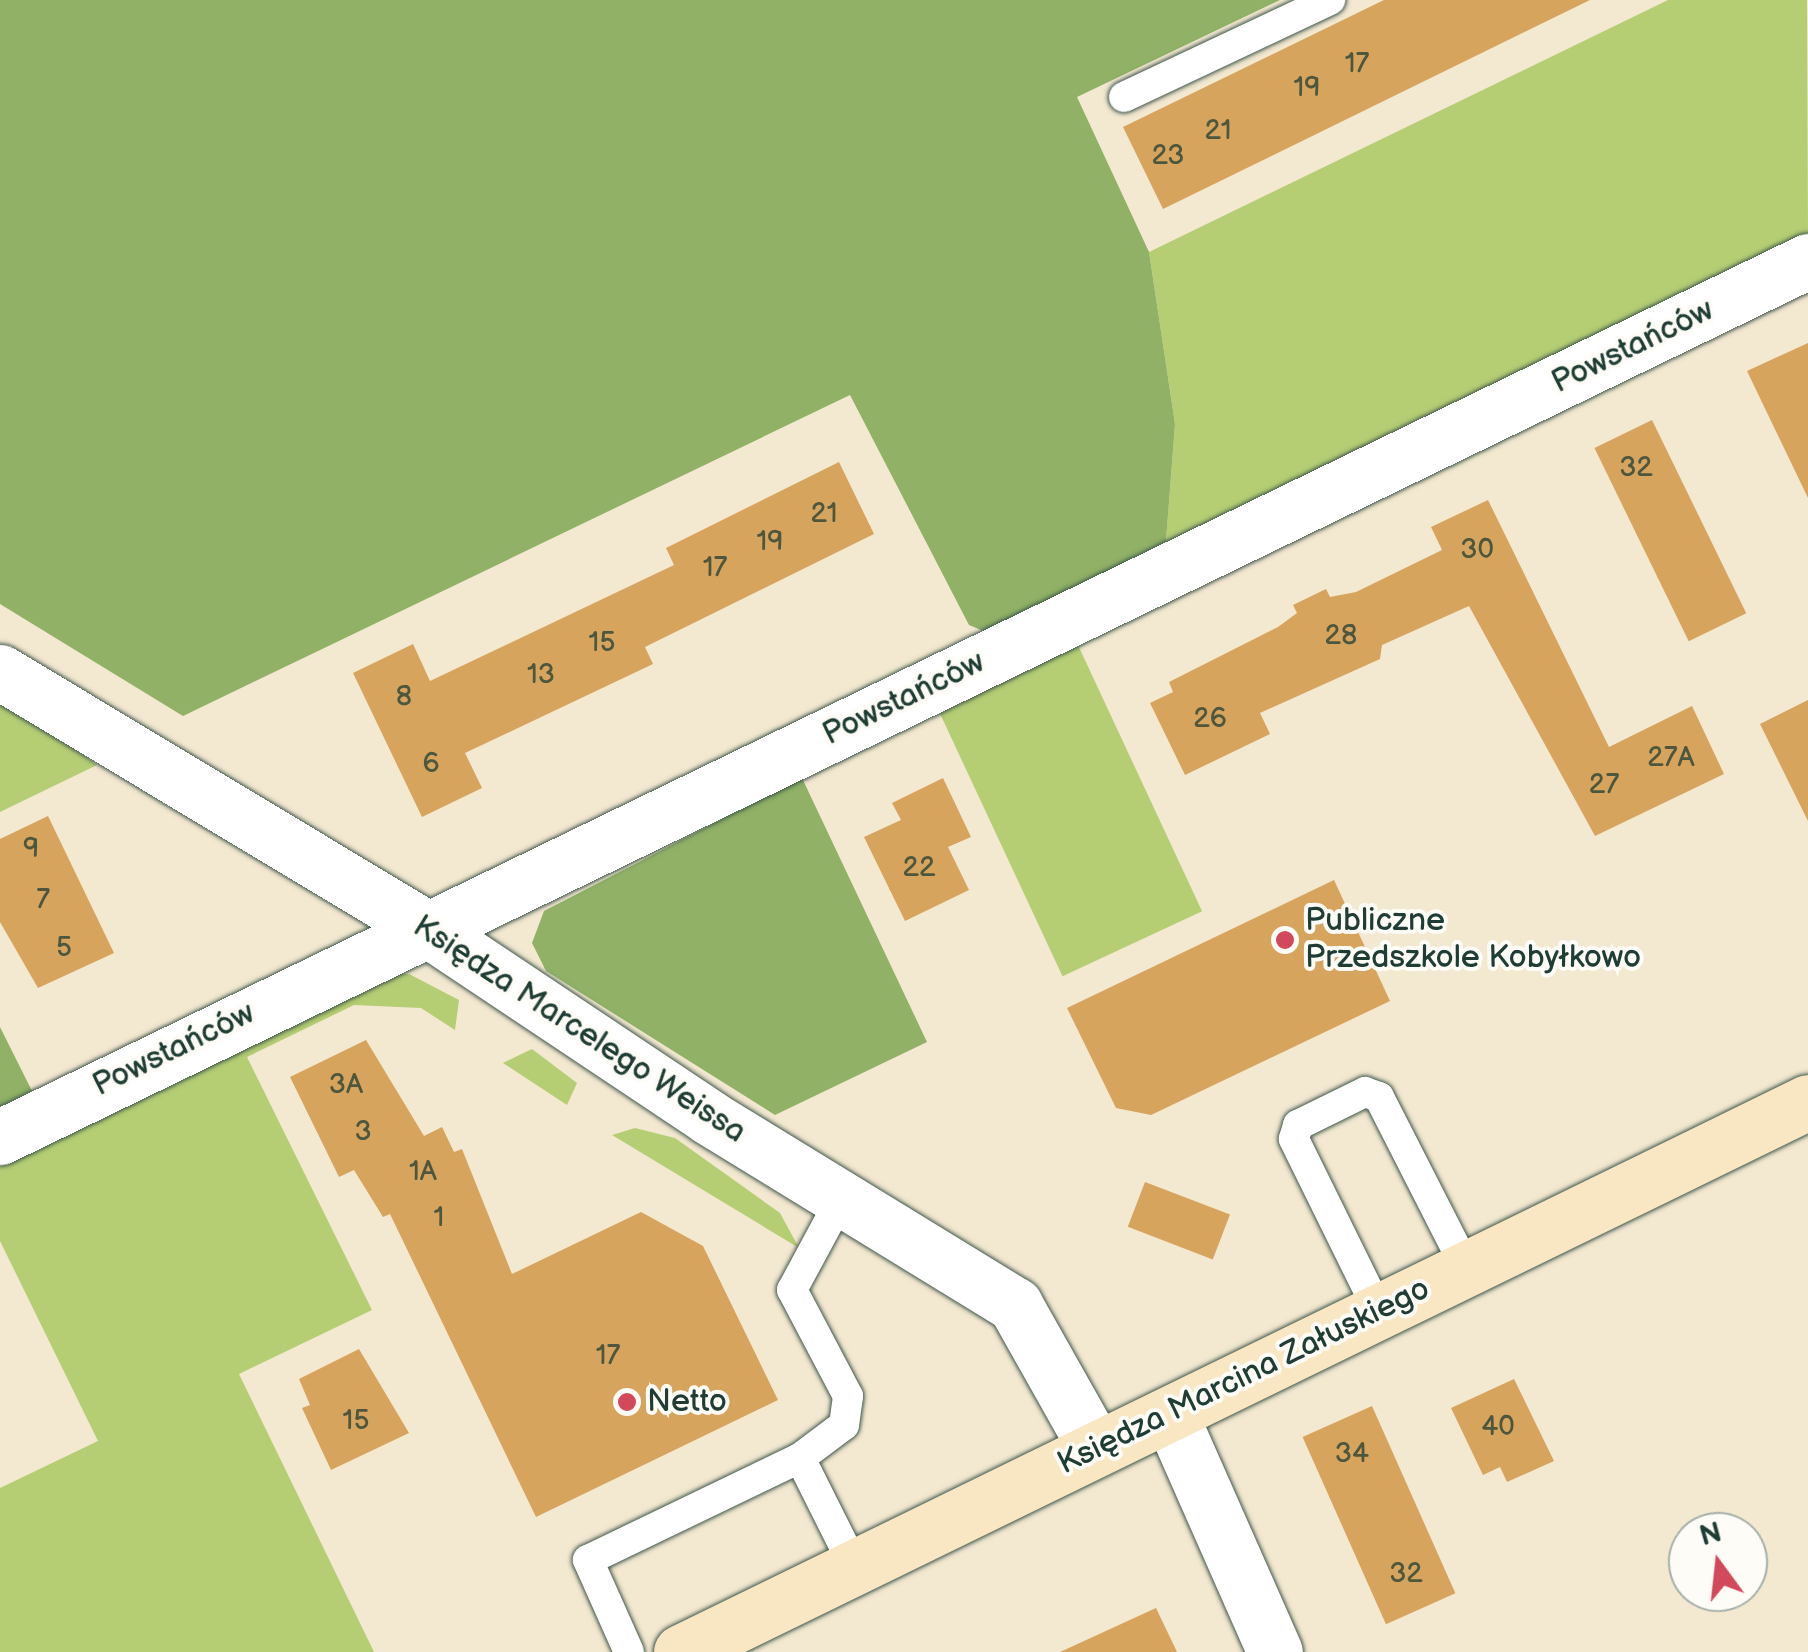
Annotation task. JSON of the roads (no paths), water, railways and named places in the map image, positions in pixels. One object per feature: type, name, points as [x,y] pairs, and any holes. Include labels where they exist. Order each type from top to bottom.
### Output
[{"type":"street","name":"Powstańców","points":[[0,1137],[1808,262]]},
{"type":"street","name":"Księdza Marcelego Weissa","points":[[0,672],[427,928],[842,1199],[1016,1306],[1096,1449]]},
{"type":"street","name":"Księdza Marcina Załuskiego","points":[[681,1652],[1808,1102]]},
{"type":"street","points":[[1170,1414],[1276,1652]]},
{"type":"lane","points":[[1124,97],[1330,0]]},
{"type":"lane","points":[[1379,1312],[1294,1139],[1298,1125],[1365,1092],[1379,1097],[1467,1270]]},
{"type":"lane","points":[[629,1652],[588,1560],[800,1458],[844,1425],[848,1396],[792,1290],[842,1199]]},
{"type":"lane","points":[[800,1458],[854,1566]]},
{"type":"place","name":"Publiczne Przedszkole Kobyłkowo","points":[[1285,940]]},
{"type":"place","name":"Netto","points":[[627,1402]]}]
